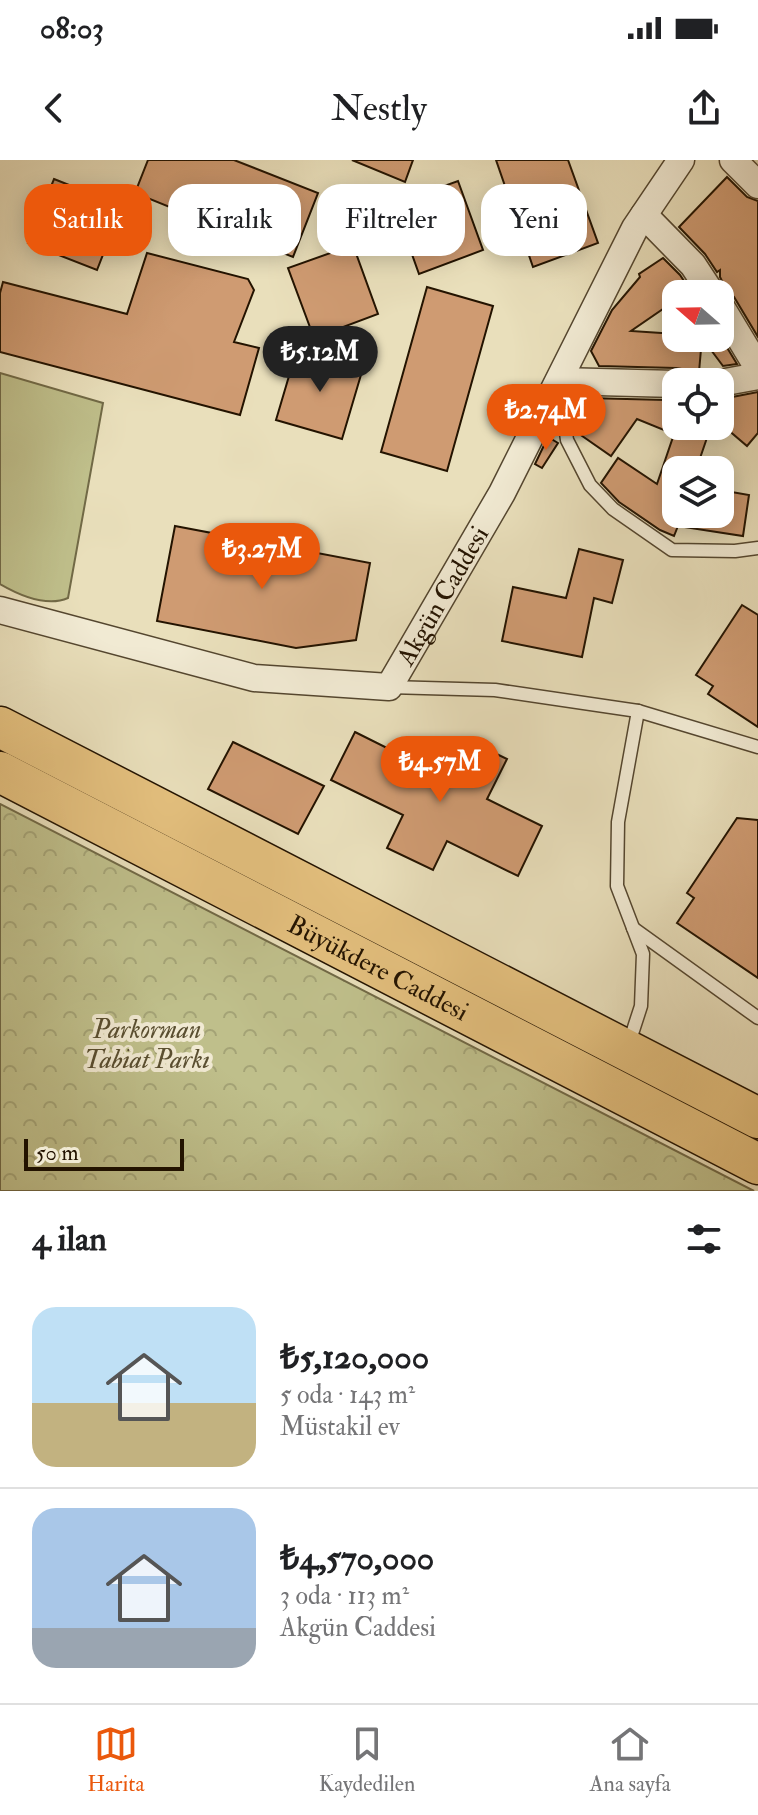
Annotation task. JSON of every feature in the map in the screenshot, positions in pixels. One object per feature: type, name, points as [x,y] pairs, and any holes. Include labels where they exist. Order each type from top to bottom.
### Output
[{"type":"main road","name":"Büyükdere Caddesi","points":[[0,727],[758,1118]]},
{"type":"main road","name":"Büyükdere Caddesi","points":[[0,772],[758,1164]]},
{"type":"street","name":"Akgün Caddesi","points":[[3,608],[254,678],[389,687],[502,493],[644,215],[681,160]]},
{"type":"street","points":[[733,160],[758,185]]},
{"type":"street","points":[[644,215],[693,265],[703,280]]},
{"type":"street","points":[[734,328],[758,368]]},
{"type":"street","points":[[734,380],[758,376]]},
{"type":"street","points":[[559,381],[662,384]]},
{"type":"lane","points":[[559,381],[567,440],[590,485],[613,509],[672,550],[735,551],[758,548]]},
{"type":"lane","points":[[389,687],[495,690],[638,711],[758,747]]},
{"type":"lane","points":[[626,1050],[641,1006],[643,954],[617,886],[618,822],[638,711]]},
{"type":"lane","points":[[633,928],[758,1018]]},
{"type":"green space","points":[[0,373],[103,403],[68,598],[51,601],[33,598],[0,584]]},
{"type":"green space","name":"Parkorman Tabiat Parkı","points":[[0,804],[754,1191],[0,1191]]},
{"type":"building","points":[[148,160],[234,160],[295,184],[168,184],[168,206],[152,200],[152,184],[139,184]]},
{"type":"building","points":[[352,160],[413,160],[405,182]]},
{"type":"building","points":[[496,160],[568,160],[577,184],[504,184]]},
{"type":"building","points":[[727,177],[747,197],[758,201],[758,337],[734,297],[734,280],[722,280],[720,270],[717,272],[705,254],[679,227]]},
{"type":"building","points":[[301,186],[317,193],[301,237]]},
{"type":"building","points":[[465,200],[481,251],[419,274],[413,256],[465,256]]},
{"type":"building","points":[[587,213],[598,243],[587,247]]},
{"type":"building","points":[[152,254],[248,279],[254,290],[234,342],[259,348],[240,415],[0,352],[0,293],[3,282],[127,314],[146,256]]},
{"type":"building","points":[[61,256],[102,256],[97,270]]},
{"type":"building","points":[[322,256],[357,256],[378,314],[314,338],[288,268]]},
{"type":"building","points":[[529,256],[563,256],[533,267]]},
{"type":"building","points":[[663,258],[683,280],[662,280],[662,310],[631,331],[662,333],[662,352],[701,352],[699,368],[599,366],[591,351],[612,310],[640,277],[639,274]]},
{"type":"building","points":[[427,287],[493,306],[447,471],[381,452]]},
{"type":"building","points":[[297,349],[363,368],[342,439],[276,420]]},
{"type":"building","points":[[712,352],[730,352],[737,364],[723,366]]},
{"type":"building","points":[[758,392],[758,433],[747,446],[734,435],[734,397]]},
{"type":"building","points":[[587,398],[662,400],[662,429],[637,419],[611,456],[575,431],[573,418]]},
{"type":"building","points":[[548,437],[558,443],[542,468],[535,464]]},
{"type":"building","points":[[672,440],[706,440],[701,456],[667,456]]},
{"type":"building","points":[[618,458],[657,484],[662,469],[662,528],[677,528],[674,536],[619,502],[601,483]]},
{"type":"building","points":[[734,492],[749,495],[743,536],[691,528],[734,528]]},
{"type":"building","points":[[175,526],[370,563],[356,640],[296,648],[157,621]]},
{"type":"building","points":[[579,549],[623,560],[612,603],[594,598],[582,657],[502,641],[513,587],[566,598]]},
{"type":"building","points":[[742,605],[758,615],[758,727],[708,694],[713,686],[696,675]]},
{"type":"building","points":[[355,732],[449,779],[468,740],[507,759],[487,799],[542,826],[518,876],[447,841],[433,870],[387,848],[403,815],[331,780]]},
{"type":"building","points":[[233,742],[324,786],[298,834],[208,789]]},
{"type":"building","points":[[737,818],[758,820],[758,978],[677,923],[694,898],[687,893]]}]
